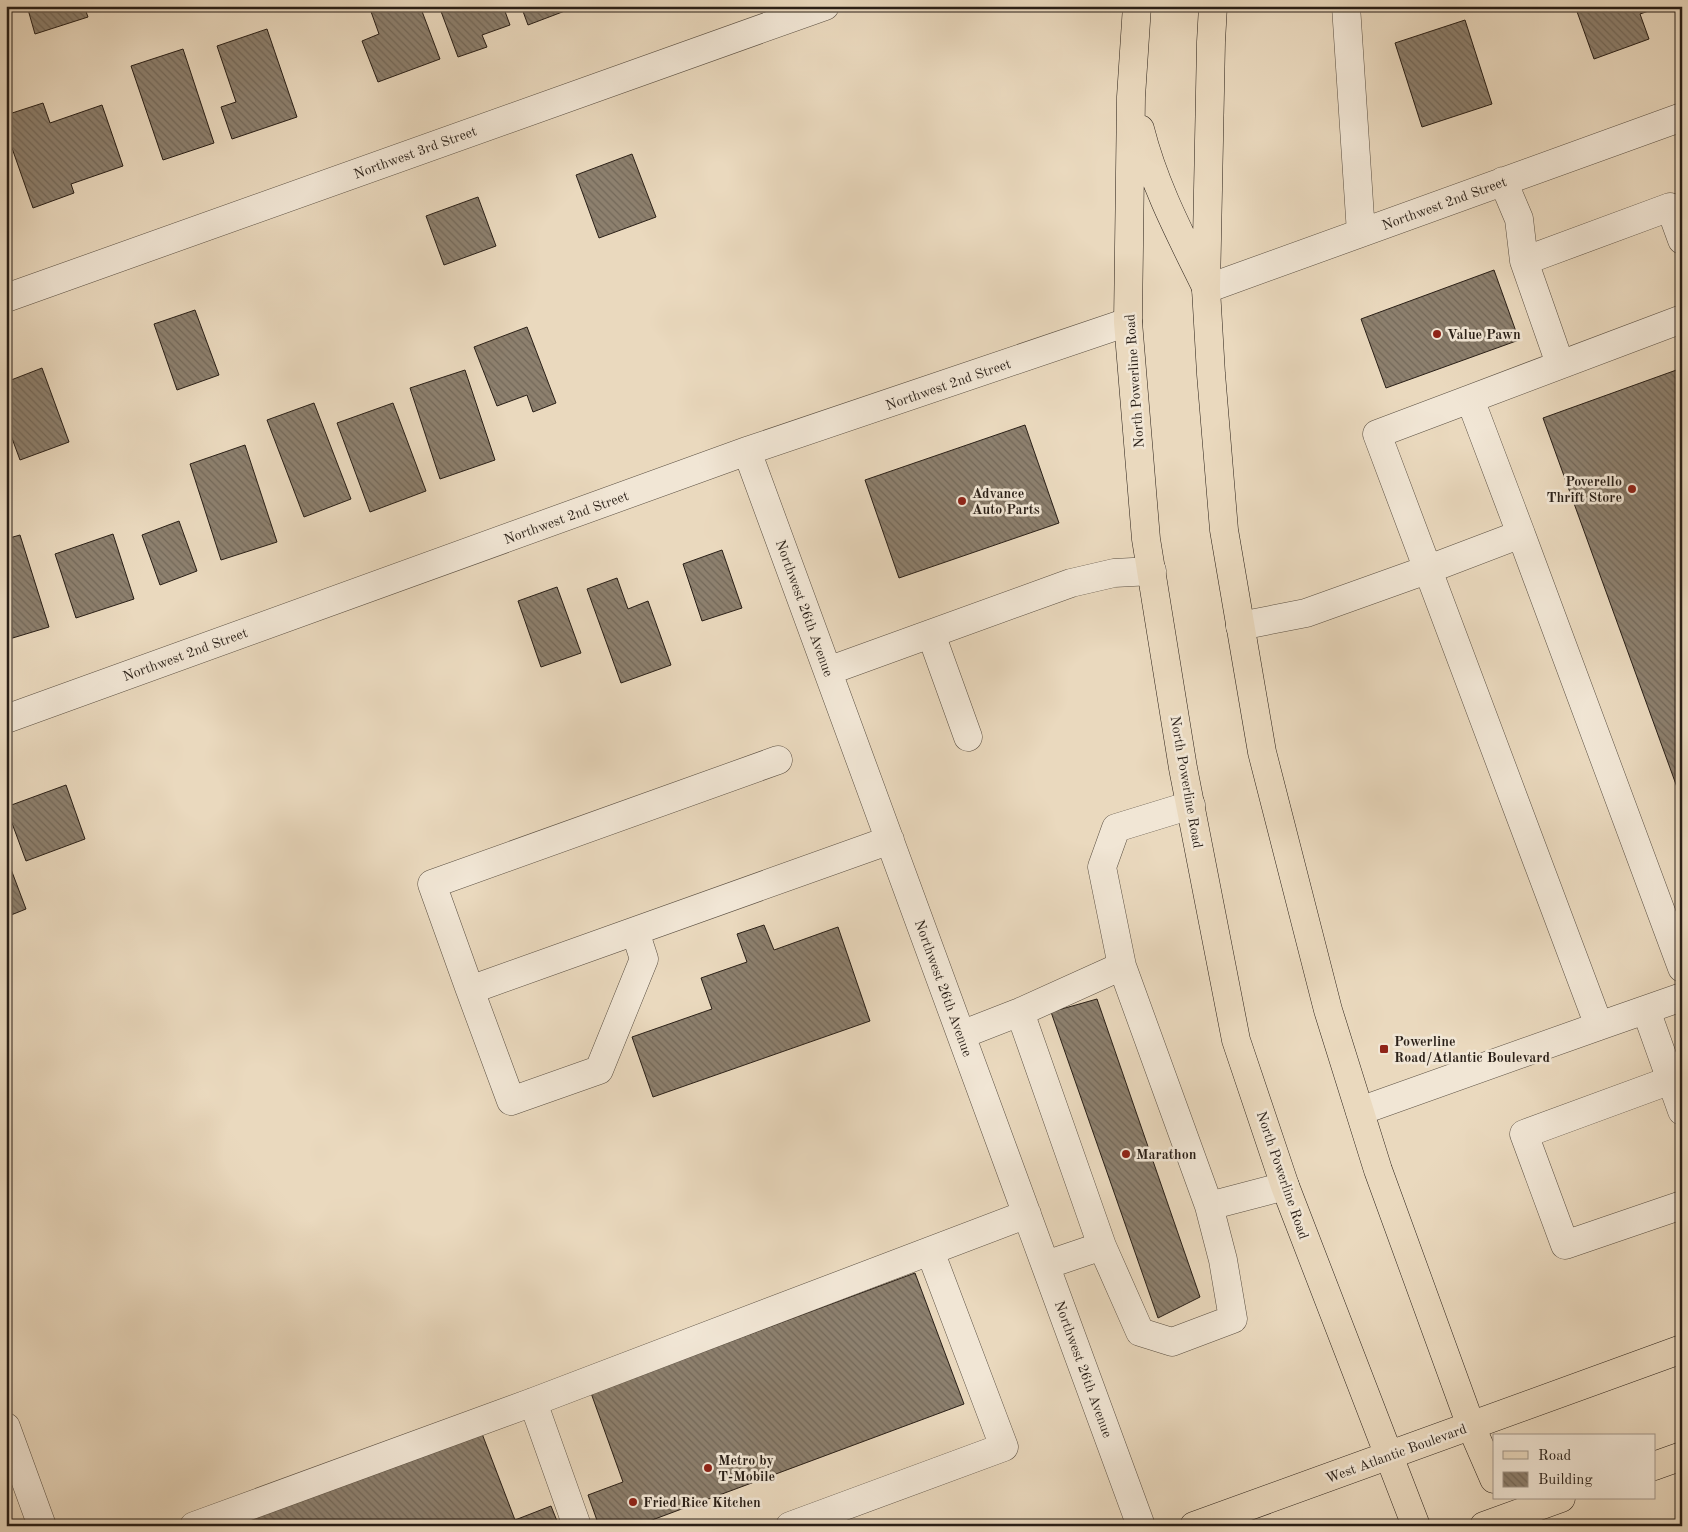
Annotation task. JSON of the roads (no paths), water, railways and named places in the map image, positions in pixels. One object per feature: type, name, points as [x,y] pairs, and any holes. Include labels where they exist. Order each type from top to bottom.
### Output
[{"type":"main road","name":"North Powerline Road","points":[[1137,6],[1131,97],[1128,322],[1146,539],[1191,805],[1236,1040],[1285,1186],[1416,1526]]},
{"type":"main road","points":[[1213,6],[1206,289],[1211,374],[1224,530],[1262,752],[1328,1010],[1378,1170],[1471,1426],[1493,1477]]},
{"type":"main road","points":[[1131,97],[1146,154],[1163,200],[1206,289]]},
{"type":"main road","name":"West Atlantic Boulevard","points":[[1194,1526],[1682,1349]]},
{"type":"main road","points":[[1656,1465],[1682,1456]]},
{"type":"main road","points":[[1484,1526],[1509,1513],[1554,1500]]},
{"type":"street","name":"Northwest 3rd Street","points":[[6,298],[825,6]]},
{"type":"street","points":[[1346,6],[1361,233]]},
{"type":"street","name":"Northwest 2nd Street","points":[[1206,289],[1682,116]]},
{"type":"street","points":[[1503,182],[1519,220],[1524,261],[1560,364]]},
{"type":"street","points":[[1524,261],[1670,207],[1682,240]]},
{"type":"street","points":[[1599,1026],[1377,434],[1682,319]]},
{"type":"street","name":"Northwest 2nd Street","points":[[6,718],[747,451],[1128,322]]},
{"type":"street","points":[[1470,399],[1682,968]]},
{"type":"street","name":"Northwest 26th Avenue","points":[[747,451],[1141,1526]]},
{"type":"street","points":[[1240,626],[1306,613],[1521,534]]},
{"type":"street","points":[[828,671],[1071,583],[1114,573],[1152,572]]},
{"type":"street","points":[[931,634],[968,737]]},
{"type":"street","points":[[636,931],[644,959],[599,1070],[511,1101],[432,884],[778,760]]},
{"type":"street","points":[[1020,1012],[1102,1246],[1140,1332],[1172,1342],[1233,1319],[1209,1206],[1122,966],[1102,867],[1116,828],[1191,805]]},
{"type":"street","points":[[470,990],[890,840]]},
{"type":"street","points":[[961,1035],[1020,1012],[1122,966]]},
{"type":"street","points":[[1360,1111],[1682,997]]},
{"type":"street","points":[[1646,1010],[1682,1110]]},
{"type":"street","points":[[1671,1080],[1524,1134],[1565,1245],[1682,1205]]},
{"type":"street","points":[[1209,1206],[1285,1186]]},
{"type":"street","points":[[194,1526],[533,1402],[1027,1214]]},
{"type":"street","points":[[1046,1265],[1102,1246]]},
{"type":"street","points":[[790,1526],[1004,1446],[930,1250]]},
{"type":"street","points":[[533,1402],[578,1526]]},
{"type":"street","points":[[6,1427],[42,1526]]},
{"type":"place","name":"Value Pawn","points":[[1437,334]]},
{"type":"place","name":"Poverello Thrift Store","points":[[1632,489]]},
{"type":"place","name":"Advance Auto Parts","points":[[962,501]]},
{"type":"place","name":"Powerline Road/Atlantic Boulevard","points":[[1384,1049]]},
{"type":"place","name":"Marathon","points":[[1126,1154]]},
{"type":"place","name":"Metro by T-Mobile","points":[[708,1468]]},
{"type":"place","name":"Fried Rice Kitchen","points":[[633,1502]]}]
